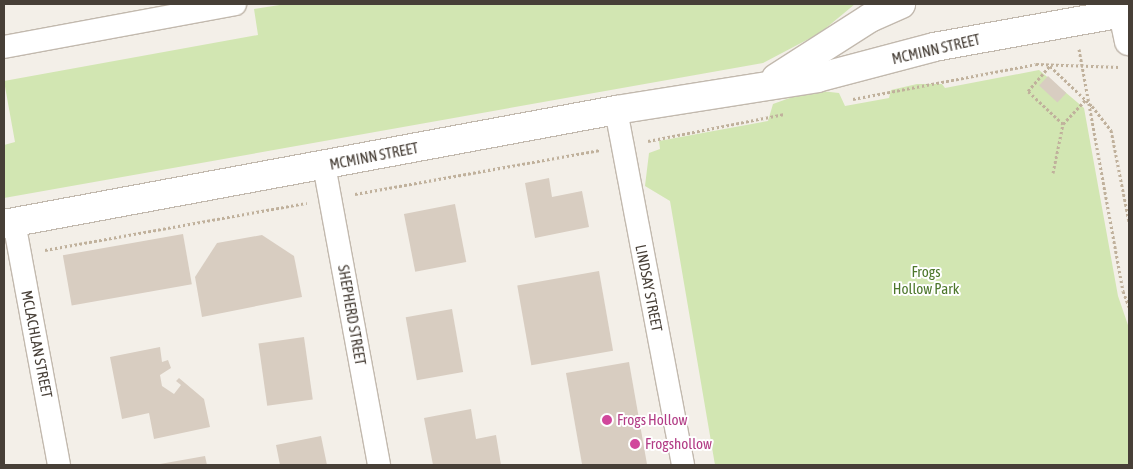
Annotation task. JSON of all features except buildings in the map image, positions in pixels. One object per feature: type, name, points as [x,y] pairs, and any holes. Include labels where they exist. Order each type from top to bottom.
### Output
[{"type":"street","points":[[4,47],[235,4]]},
{"type":"street","name":"MCMINN STREET","points":[[744,89],[794,68],[870,18],[901,4]]},
{"type":"street","points":[[1125,9],[1129,41]]},
{"type":"street","name":"MCMINN STREET","points":[[9,223],[616,110],[817,78],[934,47],[1125,9]]},
{"type":"street","name":"LINDSAY STREET","points":[[616,110],[683,465]]},
{"type":"street","name":"SHEPHERD STREET","points":[[324,165],[379,465]]},
{"type":"street","name":"MCLACHLAN STREET","points":[[9,223],[20,254],[59,465]]},
{"type":"path","points":[[1078,40],[1082,68],[1092,106],[1123,291],[1129,307]]},
{"type":"path","points":[[846,101],[1036,64],[1082,68],[1129,67]]},
{"type":"path","points":[[1050,66],[1092,106],[1111,130],[1129,222]]},
{"type":"path","points":[[1050,66],[1028,91],[1063,124]]},
{"type":"path","points":[[1053,173],[1063,124],[1085,100]]},
{"type":"path","points":[[20,254],[623,146],[788,113]]},
{"type":"green space","points":[[286,4],[855,4],[820,33],[763,63],[4,198],[4,145],[15,142],[4,81],[258,35],[254,9]]},
{"type":"green space","name":"Frogs Hollow Park","points":[[1039,70],[1084,108],[1118,296],[1129,328],[1129,465],[715,465],[670,201],[645,186],[649,153],[660,149],[659,141],[768,121],[773,104],[812,90],[839,93],[845,106],[889,98],[891,90],[917,84],[942,84],[945,88]]},
{"type":"place","name":"Frogs Hollow","points":[[607,420]]},
{"type":"place","name":"Frogshollow","points":[[635,444]]}]
